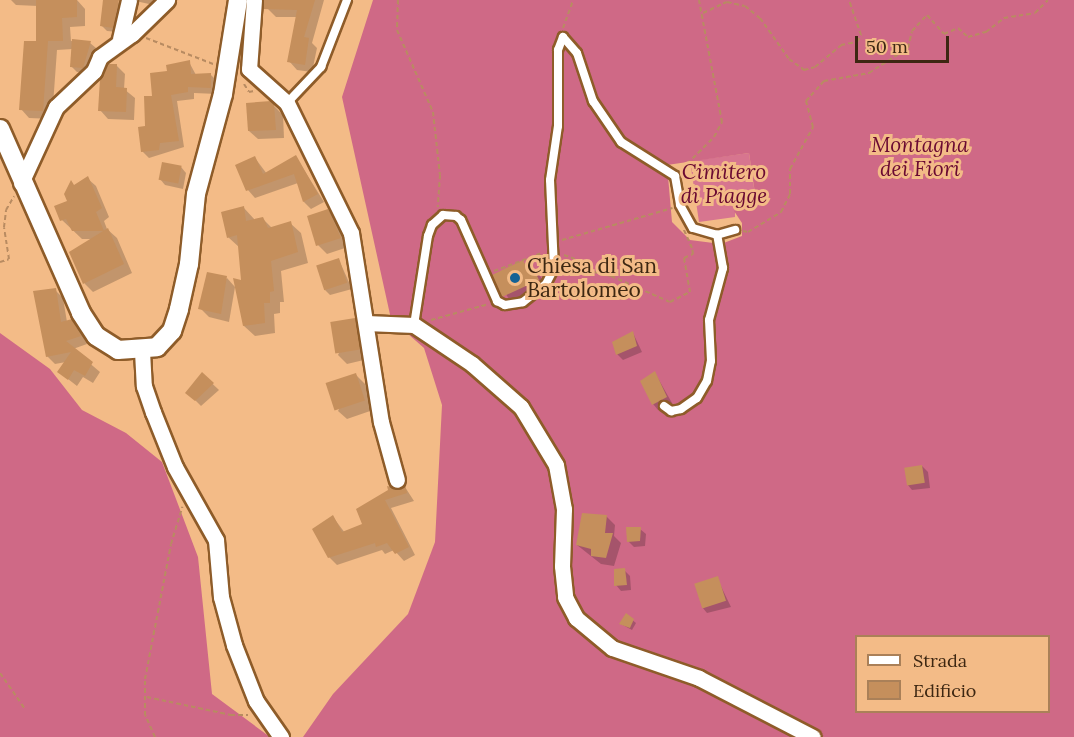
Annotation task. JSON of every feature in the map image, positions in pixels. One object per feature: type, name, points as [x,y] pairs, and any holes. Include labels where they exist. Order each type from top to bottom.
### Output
[{"type":"street","points":[[126,36],[129,0]]},
{"type":"street","points":[[21,183],[56,107],[126,36],[167,0]]},
{"type":"street","points":[[0,129],[21,183],[81,313],[96,336],[118,351],[142,351],[157,347],[167,338],[179,309],[189,264],[196,194],[227,68],[238,0]]},
{"type":"street","points":[[254,0],[247,60],[250,81],[287,103],[351,233],[381,422],[397,480]]},
{"type":"street","points":[[366,323],[414,325],[472,364],[521,407],[556,465],[564,508],[563,576],[566,597],[576,618],[612,648],[699,678],[813,737]]},
{"type":"street","points":[[142,351],[144,386],[153,412],[188,488],[216,540],[223,607],[234,645],[260,707],[281,737]]},
{"type":"lane","points":[[287,103],[321,67],[347,0]]},
{"type":"lane","points":[[414,325],[428,236],[437,219],[449,214],[461,220],[477,251],[483,276],[497,301],[505,305],[523,302],[546,284],[553,256],[550,180],[558,126],[558,50],[563,37],[577,53],[593,101],[621,142],[675,176],[680,205],[691,225],[717,235],[735,230]]},
{"type":"lane","points":[[664,406],[671,411],[681,408],[697,398],[707,381],[711,361],[709,320],[723,268],[717,235]]},
{"type":"path","points":[[398,0],[397,30],[433,112],[440,175],[437,219]]},
{"type":"path","points":[[563,37],[563,24],[573,0]]},
{"type":"path","points":[[675,176],[714,137],[722,122],[699,0]]},
{"type":"path","points":[[703,13],[727,3],[745,6],[760,18],[789,59],[804,70],[815,67],[840,45],[857,42],[861,35],[849,0]]},
{"type":"path","points":[[735,230],[748,232],[781,212],[790,194],[790,169],[813,127],[806,101],[824,81],[869,73],[908,48],[912,31],[927,15],[944,34],[958,28],[968,37],[986,32],[1004,18],[1035,13],[1047,0]]},
{"type":"path","points":[[126,36],[227,68]]},
{"type":"path","points":[[0,262],[9,259],[6,210],[21,183]]},
{"type":"path","points":[[553,256],[559,240],[680,205]]},
{"type":"path","points":[[483,276],[553,256],[569,254],[585,270],[611,276],[670,302],[690,292],[684,258],[693,254],[682,232],[691,225]]},
{"type":"path","points":[[414,325],[497,301]]},
{"type":"path","points":[[156,737],[145,715],[147,698],[145,679],[171,544],[188,488]]},
{"type":"path","points":[[0,673],[26,709]]},
{"type":"path","points":[[147,698],[231,715],[250,715],[260,707]]},
{"type":"green space","name":"Montagna dei Fiori","points":[[373,0],[1074,0],[1074,737],[303,737],[333,694],[408,614],[435,542],[442,405],[424,348],[391,319],[342,97]],"holes":[[[749,153],[757,207],[734,211],[742,223],[742,236],[721,244],[690,240],[672,222],[667,165]]]},
{"type":"green space","name":"Cimitero di Piagge","points":[[749,153],[757,208],[735,211],[735,217],[699,222],[690,161]]},
{"type":"green space","points":[[0,333],[50,369],[82,410],[126,433],[162,462],[198,557],[212,694],[270,737],[0,737]]},
{"type":"building","points":[[36,0],[77,0],[77,17],[62,18],[63,41],[48,41],[43,111],[19,110],[24,41],[36,41]]},
{"type":"building","points":[[103,0],[119,0],[113,28],[100,26]]},
{"type":"building","points":[[264,0],[315,0],[304,37],[309,38],[305,65],[287,62],[297,10],[263,9]]},
{"type":"building","points":[[72,39],[91,41],[83,68],[70,67]]},
{"type":"building","points":[[190,60],[191,74],[211,73],[211,88],[188,87],[188,92],[171,95],[179,141],[160,143],[159,150],[141,152],[138,127],[145,126],[144,96],[152,96],[150,73],[167,71],[166,65]]},
{"type":"building","points":[[108,64],[117,64],[116,87],[127,88],[126,112],[98,111],[100,79]]},
{"type":"building","points":[[271,101],[274,105],[276,130],[248,131],[246,103]]},
{"type":"building","points":[[296,155],[318,194],[303,202],[294,174],[246,191],[235,165],[255,156],[263,174]]},
{"type":"building","points":[[162,162],[182,166],[178,183],[159,180]]},
{"type":"building","points":[[88,176],[102,208],[96,212],[104,231],[72,231],[66,219],[60,221],[54,206],[67,201],[64,194],[71,180],[74,185]]},
{"type":"building","points":[[244,206],[246,221],[263,217],[268,228],[291,221],[298,252],[271,261],[274,291],[270,292],[270,303],[264,303],[265,323],[243,326],[233,278],[241,280],[237,235],[227,238],[221,212]]},
{"type":"building","points":[[328,209],[341,238],[316,246],[307,216]]},
{"type":"building","points":[[108,228],[124,264],[83,284],[69,252]]},
{"type":"building","points":[[339,258],[347,283],[324,290],[316,265]]},
{"type":"building","name":"Chiesa di San Bartolomeo","points":[[523,260],[526,266],[531,263],[539,280],[502,297],[492,275]]},
{"type":"building","points":[[207,272],[227,276],[221,314],[198,309]]},
{"type":"building","points":[[56,288],[61,322],[72,319],[81,336],[66,341],[93,362],[85,376],[74,370],[68,380],[57,372],[71,352],[46,357],[33,291]]},
{"type":"building","points":[[355,318],[360,350],[335,354],[330,322]]},
{"type":"building","points":[[633,331],[637,346],[616,355],[612,342]]},
{"type":"building","points":[[655,371],[667,397],[652,405],[640,381]]},
{"type":"building","points":[[202,372],[214,383],[195,401],[185,393]]},
{"type":"building","points":[[356,373],[365,401],[335,410],[326,383]]},
{"type":"building","points":[[922,465],[925,483],[907,486],[904,468]]},
{"type":"building","points":[[405,485],[407,493],[385,500],[409,547],[395,554],[387,543],[376,547],[375,543],[328,558],[312,529],[333,515],[342,532],[362,524],[356,509],[388,490],[387,486],[399,489]]},
{"type":"building","points":[[582,513],[607,515],[605,533],[613,533],[606,558],[591,556],[591,549],[576,545]]},
{"type":"building","points":[[626,527],[641,527],[640,541],[627,542]]},
{"type":"building","points":[[625,568],[627,585],[614,586],[614,569]]},
{"type":"building","points":[[718,576],[726,601],[702,608],[694,584]]},
{"type":"building","points":[[626,613],[634,619],[630,628],[619,624]]},
{"type":"place","name":"Chiesa di San Bartolomeo","points":[[515,278]]}]
